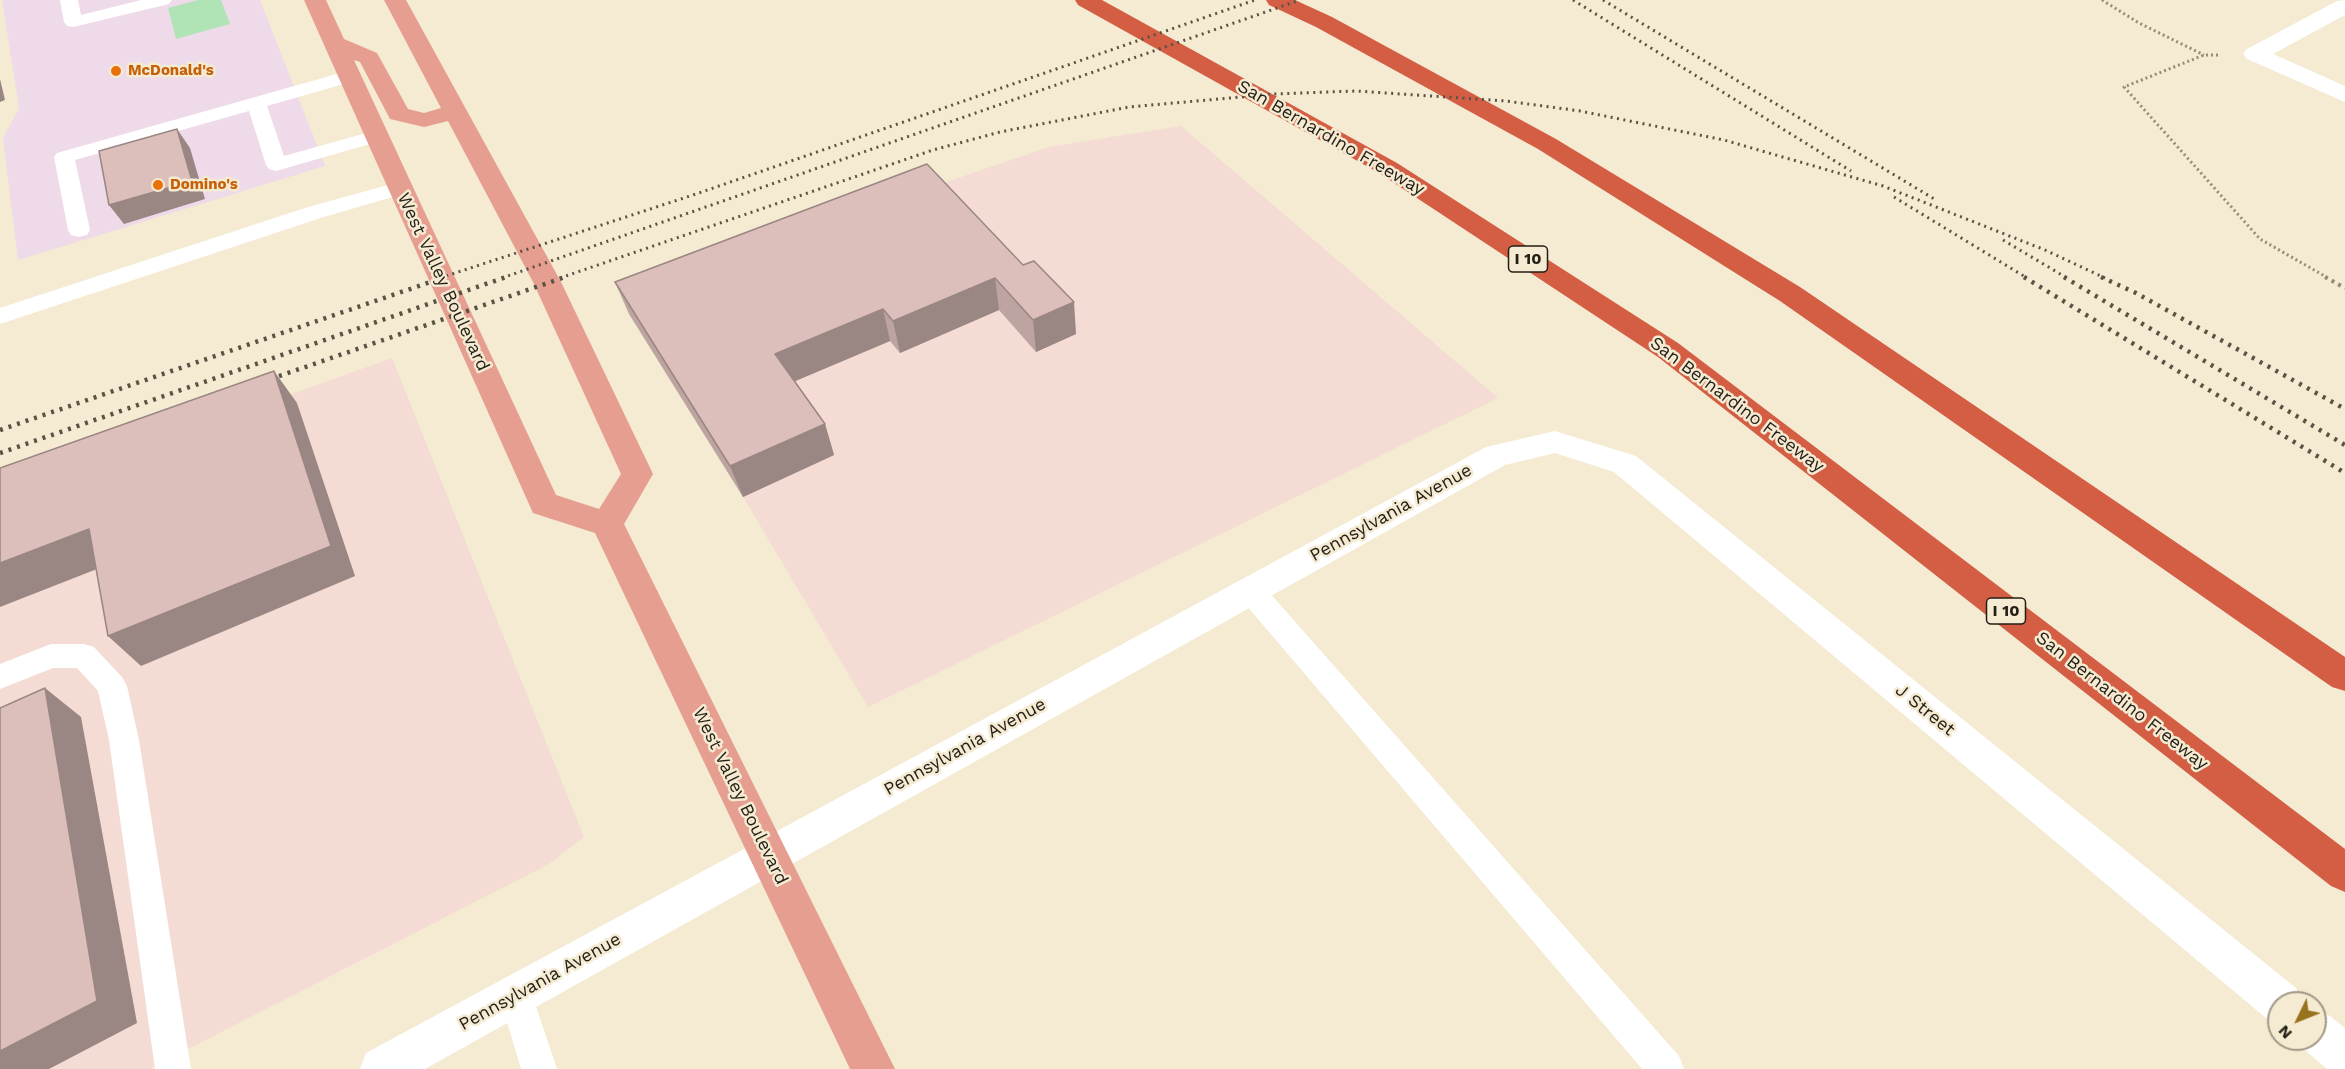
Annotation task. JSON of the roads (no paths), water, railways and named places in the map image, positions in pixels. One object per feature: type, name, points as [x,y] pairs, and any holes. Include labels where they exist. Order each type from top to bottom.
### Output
[{"type":"highway","points":[[1277,0],[1324,22],[1547,144],[1790,294],[2345,676]]},
{"type":"highway","name":"San Bernardino Freeway","points":[[1086,2],[1388,168],[1668,350],[2345,873]]},
{"type":"main road","name":"West Valley Boulevard","points":[[315,0],[544,504],[607,524],[873,1069]]},
{"type":"main road","points":[[395,0],[547,282],[637,474],[607,524]]},
{"type":"main road","points":[[335,43],[369,58],[399,114],[424,120],[455,112]]},
{"type":"street","points":[[2345,6],[2255,54],[2345,95]]},
{"type":"street","name":"Pennsylvania Avenue","points":[[382,1069],[1497,455],[1555,442]]},
{"type":"street","name":"J Street","points":[[1555,442],[1625,464],[2267,991]]},
{"type":"street","points":[[2327,1041],[2345,1056]]},
{"type":"lane","points":[[69,0],[74,22],[163,0]]},
{"type":"lane","points":[[80,230],[64,157],[351,76]]},
{"type":"lane","points":[[256,103],[276,165],[377,136]]},
{"type":"lane","points":[[0,316],[316,212],[399,188]]},
{"type":"lane","points":[[1250,590],[1666,1069]]},
{"type":"lane","points":[[0,677],[51,656],[84,656],[112,686],[124,740],[173,1069]]},
{"type":"lane","points":[[516,995],[539,1069]]},
{"type":"railway","points":[[440,278],[696,194],[1255,0]]},
{"type":"railway","points":[[502,278],[1300,0]]},
{"type":"railway","points":[[1573,0],[1851,171]]},
{"type":"railway","points":[[1603,0],[1936,200]]},
{"type":"railway","points":[[560,278],[933,150],[1000,132],[1129,107],[1275,94],[1356,91],[1506,101],[1580,111],[1724,140],[1883,186],[2045,250],[2105,278]]},
{"type":"railway","points":[[1894,197],[2027,278]]},
{"type":"railway","points":[[2003,240],[2067,278]]},
{"type":"railway","points":[[0,430],[445,277]]},
{"type":"railway","points":[[0,453],[506,277]]},
{"type":"railway","points":[[262,382],[565,277]]},
{"type":"railway","points":[[2024,277],[2345,473]]},
{"type":"railway","points":[[2064,277],[2345,445]]},
{"type":"railway","points":[[2101,277],[2136,293],[2345,409]]},
{"type":"place","name":"McDonald's","points":[[116,71]]},
{"type":"place","name":"Domino's","points":[[158,185]]}]
